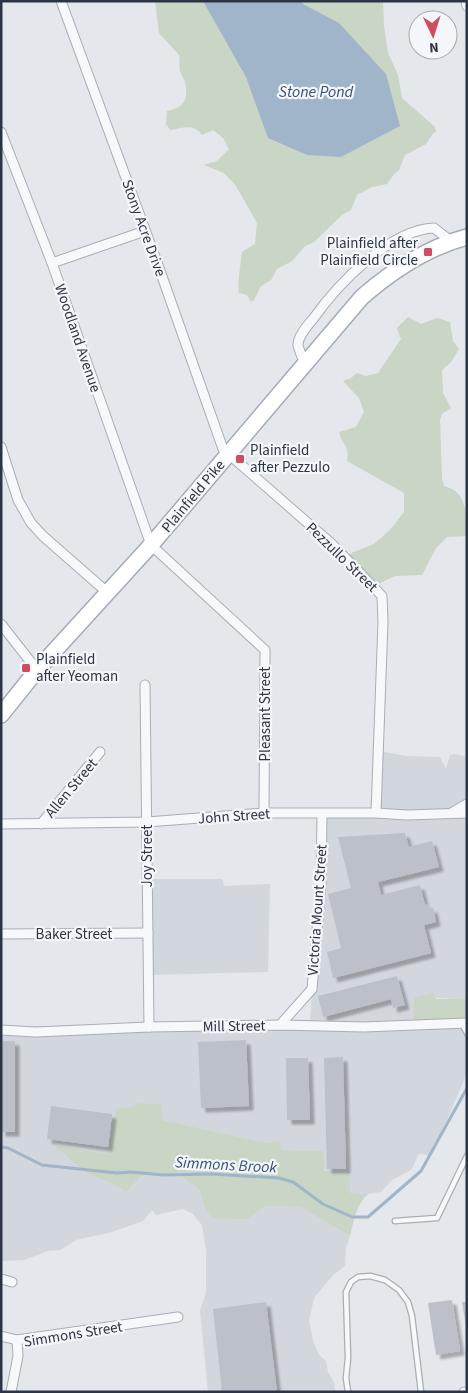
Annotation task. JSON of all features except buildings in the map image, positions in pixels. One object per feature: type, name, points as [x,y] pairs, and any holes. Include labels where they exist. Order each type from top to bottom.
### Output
[{"type":"main road","name":"Plainfield Pike","points":[[1,715],[37,670],[151,545],[362,297],[381,280],[412,261],[467,237]]},
{"type":"street","name":"Stony Acre Drive","points":[[61,1],[223,449],[229,454]]},
{"type":"street","points":[[466,1],[467,6]]},
{"type":"street","name":"Woodland Avenue","points":[[1,132],[52,263],[151,545]]},
{"type":"street","points":[[305,364],[298,345],[301,335],[326,300],[365,261],[397,240],[426,228],[434,228],[452,242]]},
{"type":"street","points":[[52,263],[145,231]]},
{"type":"street","points":[[1,448],[18,500],[31,523],[43,536],[108,593]]},
{"type":"street","name":"Pezzullo Street","points":[[229,454],[333,545],[382,596],[383,622],[376,813]]},
{"type":"street","name":"Pleasant Street","points":[[151,545],[265,650],[264,813]]},
{"type":"street","points":[[1,624],[37,670]]},
{"type":"street","name":"Joy Street","points":[[145,684],[149,1027]]},
{"type":"street","name":"Allen Street","points":[[41,824],[100,752]]},
{"type":"street","points":[[452,813],[467,804]]},
{"type":"street","name":"John Street","points":[[1,824],[147,822],[264,813],[431,815],[467,813]]},
{"type":"street","name":"Victoria Mount Street","points":[[280,1025],[312,989],[321,883],[322,814]]},
{"type":"street","name":"Baker Street","points":[[1,934],[148,933]]},
{"type":"street","name":"Mill Street","points":[[1,1030],[36,1032],[149,1027],[280,1025],[364,1027],[464,1023]]},
{"type":"street","points":[[1,1279],[12,1282]]},
{"type":"street","name":"Simmons Street","points":[[11,1392],[18,1356],[17,1340],[178,1318]]},
{"type":"street","points":[[1,1336],[17,1340]]},
{"type":"lane","points":[[464,1023],[467,1033]]},
{"type":"lane","points":[[395,1221],[437,1218],[467,1156]]},
{"type":"lane","points":[[348,1392],[346,1292],[352,1282],[358,1277],[370,1276],[385,1280],[399,1290],[408,1302],[412,1316],[421,1392]]},
{"type":"shaded area","points":[[379,751],[406,756],[440,757],[446,769],[450,755],[455,754],[467,757],[467,998],[414,998],[467,1024],[467,1073],[432,1155],[419,1154],[411,1170],[392,1180],[381,1192],[368,1194],[350,1193],[323,1171],[322,1151],[282,1150],[279,1141],[268,1143],[163,1120],[160,1104],[137,1103],[108,1154],[57,1145],[87,1173],[126,1192],[144,1174],[179,1175],[199,1189],[205,1208],[248,1219],[265,1206],[300,1207],[350,1236],[346,1248],[345,1266],[333,1275],[314,1298],[309,1321],[314,1344],[320,1356],[326,1361],[328,1372],[334,1382],[335,1392],[208,1392],[200,1310],[206,1293],[206,1251],[202,1225],[193,1214],[183,1209],[156,1215],[152,1210],[143,1221],[112,1232],[76,1240],[61,1250],[48,1251],[24,1260],[1,1261],[1,1027],[310,1020],[321,882],[322,814],[375,813]]},
{"type":"shaded area","points":[[149,879],[222,879],[224,886],[270,884],[268,972],[148,975]]},
{"type":"green space","points":[[155,1],[383,1],[388,53],[398,75],[402,98],[435,127],[436,133],[434,132],[426,144],[405,155],[399,170],[387,184],[372,187],[357,195],[351,210],[342,215],[314,242],[305,246],[292,261],[277,269],[271,280],[261,286],[251,302],[247,295],[239,293],[239,279],[242,252],[255,244],[257,223],[236,186],[224,173],[204,165],[217,161],[229,149],[223,138],[213,130],[202,135],[199,131],[192,128],[170,130],[166,124],[167,111],[178,108],[184,102],[186,88],[180,71],[179,55],[159,33]]},
{"type":"green space","points":[[408,317],[421,324],[437,318],[450,322],[453,341],[459,349],[451,362],[442,370],[443,393],[451,408],[442,414],[440,420],[442,479],[444,486],[455,491],[465,506],[467,536],[447,537],[436,548],[422,575],[395,576],[374,586],[344,556],[374,544],[390,530],[404,512],[404,493],[347,461],[347,448],[339,432],[356,427],[364,412],[359,398],[343,381],[357,373],[366,376],[378,373],[401,339],[397,328]]},
{"type":"green space","points":[[433,993],[436,999],[467,998],[467,1024],[416,1023],[413,1021],[414,998]]},
{"type":"green space","points":[[137,1103],[161,1104],[163,1120],[268,1143],[279,1140],[282,1150],[323,1151],[324,1171],[349,1171],[350,1193],[368,1194],[358,1208],[350,1236],[300,1207],[265,1206],[248,1219],[214,1218],[205,1208],[199,1189],[179,1175],[144,1174],[126,1192],[87,1173],[56,1147],[57,1145],[108,1154],[116,1109],[133,1107]]},
{"type":"water","name":"Stone Pond","points":[[203,1],[301,1],[303,4],[339,23],[386,74],[400,126],[341,157],[307,155],[268,138],[246,77]]},
{"type":"waterway","name":"Simmons Brook","points":[[1,1147],[8,1148],[42,1165],[117,1173],[131,1172],[163,1175],[211,1174],[279,1178],[293,1182],[323,1204],[352,1217],[368,1217],[421,1171],[467,1088]]},
{"type":"place","name":"Plainfield after Plainfield Circle","points":[[428,252]]},
{"type":"place","name":"Plainfield after Pezzulo","points":[[240,459]]},
{"type":"place","name":"Plainfield after Yeoman","points":[[26,668]]}]
